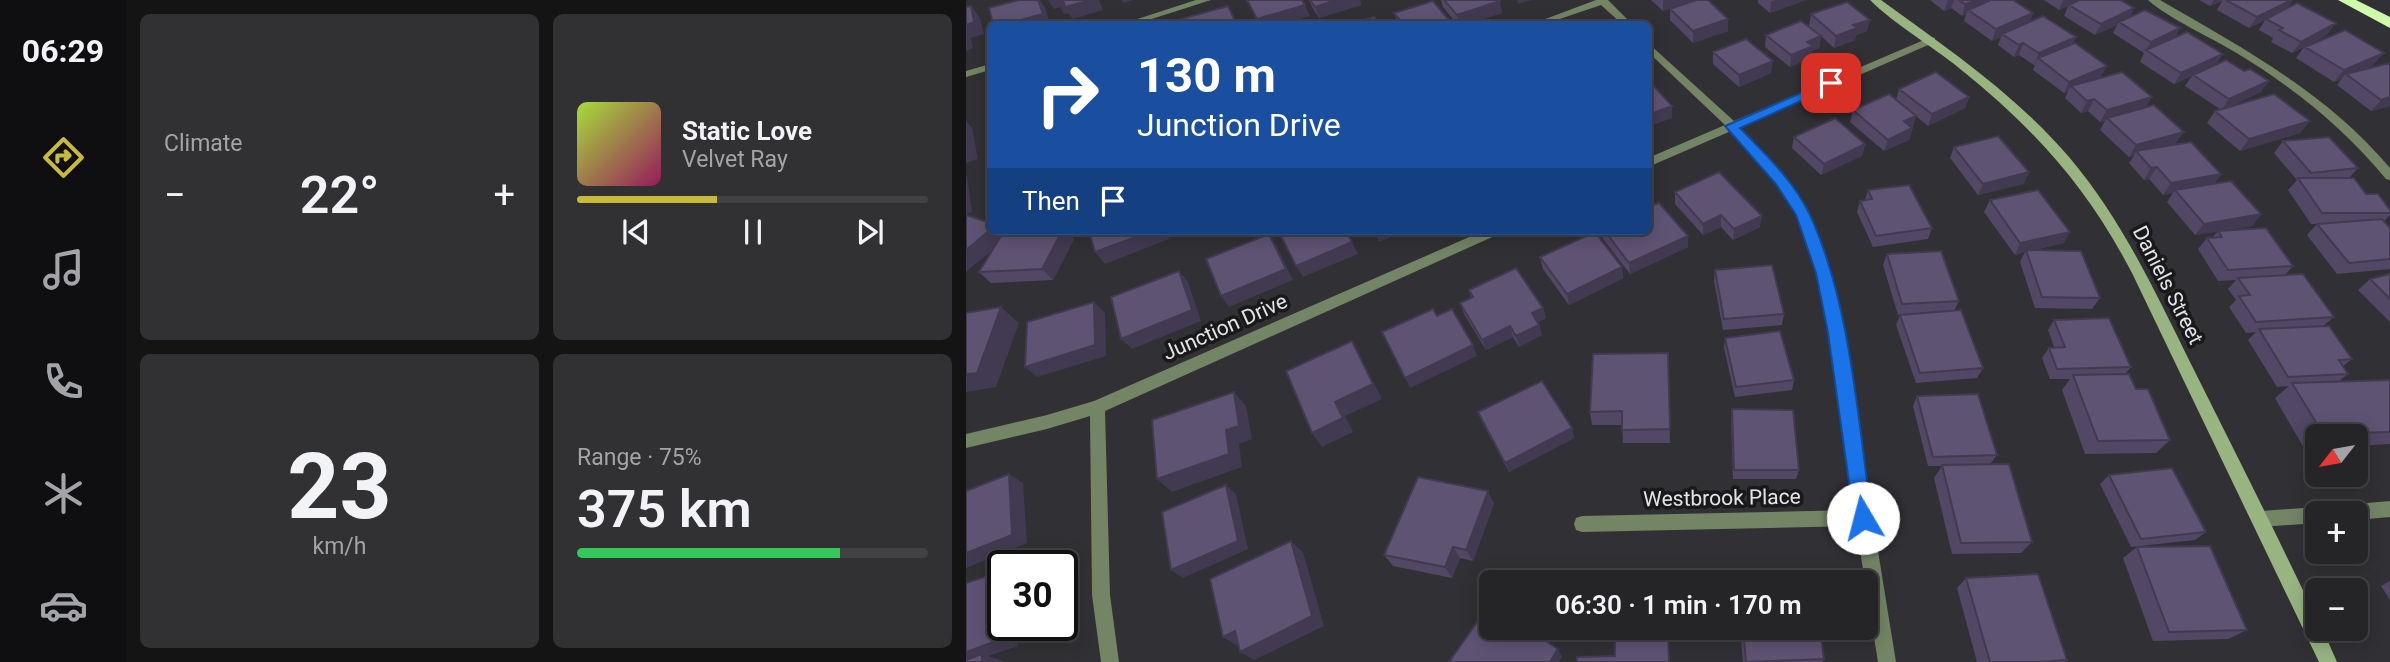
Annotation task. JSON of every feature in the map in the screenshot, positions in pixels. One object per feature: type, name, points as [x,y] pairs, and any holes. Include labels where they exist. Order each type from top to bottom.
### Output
[{"type":"highway","points":[[2345,0],[2390,23]]},
{"type":"street","points":[[1137,21],[1206,0]]},
{"type":"street","name":"Daniels Street","points":[[1875,0],[2003,97],[2044,138],[2092,195],[2123,240],[2262,519],[2328,662]]},
{"type":"street","points":[[2153,0],[2249,56],[2323,105],[2370,149],[2390,176]]},
{"type":"street","points":[[1545,21],[1602,1],[1624,21]]},
{"type":"street","points":[[1652,161],[1931,40]]},
{"type":"street","points":[[1652,50],[1731,126],[1781,181],[1803,214],[1824,273],[1836,333],[1887,662]]},
{"type":"street","points":[[966,74],[987,67]]},
{"type":"street","name":"Junction Drive","points":[[966,441],[1048,422],[1097,407],[1486,235]]},
{"type":"street","points":[[1097,407],[1101,595],[1110,662]]},
{"type":"street","points":[[2368,511],[2390,509]]},
{"type":"street","points":[[2262,519],[2305,516]]},
{"type":"street","name":"Westbrook Place","points":[[1582,524],[1863,518]]},
{"type":"building","points":[[1019,0],[1038,0],[1043,14],[1017,21],[992,21],[989,8]]},
{"type":"building","points":[[1063,0],[1091,0],[1065,7]]},
{"type":"building","points":[[1247,0],[1302,0],[1305,5],[1257,19]]},
{"type":"building","points":[[1310,0],[1336,0],[1315,7]]},
{"type":"building","points":[[1444,0],[1499,0],[1500,1],[1457,15]]},
{"type":"building","points":[[1696,0],[1708,0],[1728,19],[1693,31],[1670,9]]},
{"type":"building","points":[[1959,0],[1978,0],[1965,4]]},
{"type":"building","points":[[1991,0],[2013,0],[2033,13],[1996,29],[1968,10]]},
{"type":"building","points":[[2079,0],[2120,0],[2134,8],[2101,24],[2069,5]]},
{"type":"building","points":[[2226,0],[2291,0],[2257,17]]},
{"type":"building","points":[[1433,1],[1449,20],[1401,21],[1394,13]]},
{"type":"building","points":[[1847,2],[1870,20],[1853,25],[1857,28],[1836,36],[1811,14]]},
{"type":"building","points":[[2297,3],[2336,23],[2301,42],[2266,19]]},
{"type":"building","points":[[971,6],[974,22],[966,25],[966,7]]},
{"type":"building","points":[[1228,6],[1235,21],[1182,21],[1181,19]]},
{"type":"building","points":[[2145,10],[2180,28],[2151,42],[2119,22]]},
{"type":"building","points":[[2043,16],[2076,37],[2039,53],[2002,34]]},
{"type":"building","points":[[1374,17],[1377,21],[1361,21]]},
{"type":"building","points":[[1801,21],[1821,36],[1807,42],[1813,46],[1791,55],[1766,35]]},
{"type":"building","points":[[2345,30],[2384,53],[2344,70],[2305,47]]},
{"type":"building","points":[[2187,32],[2223,54],[2181,73],[2146,50]]},
{"type":"building","points":[[1746,39],[1773,61],[1739,75],[1713,52]]},
{"type":"building","points":[[2075,43],[2107,66],[2069,82],[2038,58]]},
{"type":"building","points":[[2226,60],[2244,71],[2250,69],[2269,81],[2229,99],[2193,75]]},
{"type":"building","points":[[2390,63],[2390,97],[2381,100],[2346,74]]},
{"type":"building","points":[[1936,72],[1969,97],[1932,114],[1899,89]]},
{"type":"building","points":[[2122,72],[2152,97],[2107,110],[2094,99],[2087,101],[2071,86]]},
{"type":"building","points":[[1652,84],[1672,106],[1652,114]]},
{"type":"building","points":[[1889,94],[1916,116],[1904,121],[1912,128],[1888,140],[1853,110]]},
{"type":"building","points":[[2274,94],[2310,121],[2249,139],[2215,111]]},
{"type":"building","points":[[2154,105],[2184,132],[2136,145],[2107,118]]},
{"type":"building","points":[[1835,118],[1865,144],[1824,164],[1794,137]]},
{"type":"building","points":[[1998,136],[2029,172],[1983,184],[1954,147]]},
{"type":"building","points":[[2329,137],[2358,168],[2311,173],[2283,141]]},
{"type":"building","points":[[2191,142],[2221,174],[2171,183],[2157,167],[2151,168],[2136,151]]},
{"type":"building","points":[[1719,172],[1762,216],[1734,229],[1721,215],[1703,224],[1675,192]]},
{"type":"building","points":[[2298,178],[2354,178],[2366,194],[2378,194],[2390,213],[2322,213]]},
{"type":"building","points":[[2231,181],[2261,214],[2204,224],[2175,190]]},
{"type":"building","points":[[1909,185],[1932,228],[1876,236],[1860,201],[1872,199],[1868,190]]},
{"type":"building","points":[[2038,190],[2070,232],[2020,243],[1990,200]]},
{"type":"building","points":[[1659,203],[1688,236],[1629,263],[1608,235],[1652,235],[1652,206]]},
{"type":"building","points":[[966,215],[987,222],[987,232],[966,250]]},
{"type":"building","points":[[2382,219],[2390,228],[2390,259],[2349,263],[2317,224]]},
{"type":"building","points":[[2266,228],[2293,266],[2228,270],[2207,238],[2222,237],[2218,231]]},
{"type":"building","points":[[1002,235],[1060,235],[1042,269],[979,272]]},
{"type":"building","points":[[1090,235],[1141,235],[1095,252]]},
{"type":"building","points":[[1269,235],[1286,269],[1221,296],[1206,259]]},
{"type":"building","points":[[1280,235],[1348,235],[1352,242],[1296,266]]},
{"type":"building","points":[[1588,235],[1597,235],[1622,267],[1567,294],[1540,257]]},
{"type":"building","points":[[2026,250],[2081,251],[2100,298],[2042,297]]},
{"type":"building","points":[[1941,251],[1959,301],[1902,304],[1887,254]]},
{"type":"building","points":[[1772,265],[1784,314],[1724,319],[1715,270]]},
{"type":"building","points":[[1516,268],[1543,308],[1532,313],[1539,325],[1516,336],[1510,326],[1482,340],[1460,303],[1473,297],[1469,290]]},
{"type":"building","points":[[1179,271],[1192,310],[1121,339],[1111,297]]},
{"type":"building","points":[[2303,274],[2334,317],[2256,322],[2239,296],[2250,295],[2238,278]]},
{"type":"building","points":[[2390,274],[2390,299],[2370,279]]},
{"type":"building","points":[[1094,302],[1095,345],[1025,367],[1027,322]]},
{"type":"building","points":[[1001,307],[977,373],[966,374],[966,313]]},
{"type":"building","points":[[1433,309],[1437,316],[1452,309],[1473,345],[1405,378],[1382,332]]},
{"type":"building","points":[[1961,310],[1983,368],[1920,373],[1900,315]]},
{"type":"building","points":[[2109,318],[2131,367],[2057,369],[2049,348],[2065,347],[2054,320]]},
{"type":"building","points":[[2329,326],[2352,359],[2339,360],[2348,374],[2288,377],[2259,329]]},
{"type":"building","points":[[1780,331],[1794,380],[1736,387],[1725,338]]},
{"type":"building","points":[[1352,341],[1373,384],[1335,402],[1343,418],[1312,433],[1286,371]]},
{"type":"building","points":[[1668,353],[1670,429],[1622,430],[1622,411],[1590,412],[1593,354]]},
{"type":"building","points":[[2129,374],[2136,389],[2148,389],[2170,440],[2098,441],[2073,375]]},
{"type":"building","points":[[2390,380],[2390,432],[2368,433],[2368,424],[2317,424],[2292,383]]},
{"type":"building","points":[[1542,381],[1572,428],[1505,463],[1478,412]]},
{"type":"building","points":[[1234,392],[1239,426],[1226,430],[1229,454],[1157,479],[1152,420]]},
{"type":"building","points":[[1978,394],[1997,455],[1933,457],[1917,396]]},
{"type":"building","points":[[1732,409],[1793,410],[1799,470],[1734,470]]},
{"type":"building","points":[[2009,464],[2032,542],[1961,543],[1942,465]]},
{"type":"building","points":[[2172,468],[2206,532],[2141,539],[2109,475]]},
{"type":"building","points":[[1009,474],[1012,535],[966,553],[966,491]]},
{"type":"building","points":[[1418,477],[1488,491],[1466,550],[1453,547],[1445,567],[1384,555]]},
{"type":"building","points":[[1226,485],[1238,541],[1171,570],[1162,512]]},
{"type":"building","points":[[1291,541],[1312,616],[1240,652],[1235,631],[1223,637],[1210,579]]},
{"type":"building","points":[[2210,546],[2247,630],[2169,632],[2137,547]]},
{"type":"building","points":[[2038,574],[2067,660],[1990,662],[1966,578]]},
{"type":"building","points":[[987,576],[987,641],[996,641],[966,652],[966,583]]},
{"type":"building","points":[[1479,619],[1479,640],[1544,640],[1558,649],[1550,662],[1449,662]]},
{"type":"building","points":[[1615,640],[1668,640],[1669,662],[1577,662],[1577,657],[1615,656]]},
{"type":"building","points":[[1744,640],[1822,640],[1824,659],[1746,662]]},
{"type":"building","points":[[982,654],[982,662],[966,662],[966,660]]},
{"type":"route","points":[[1831,83],[1731,126],[1781,181],[1803,214],[1824,273],[1836,333],[1863,518]]}]
